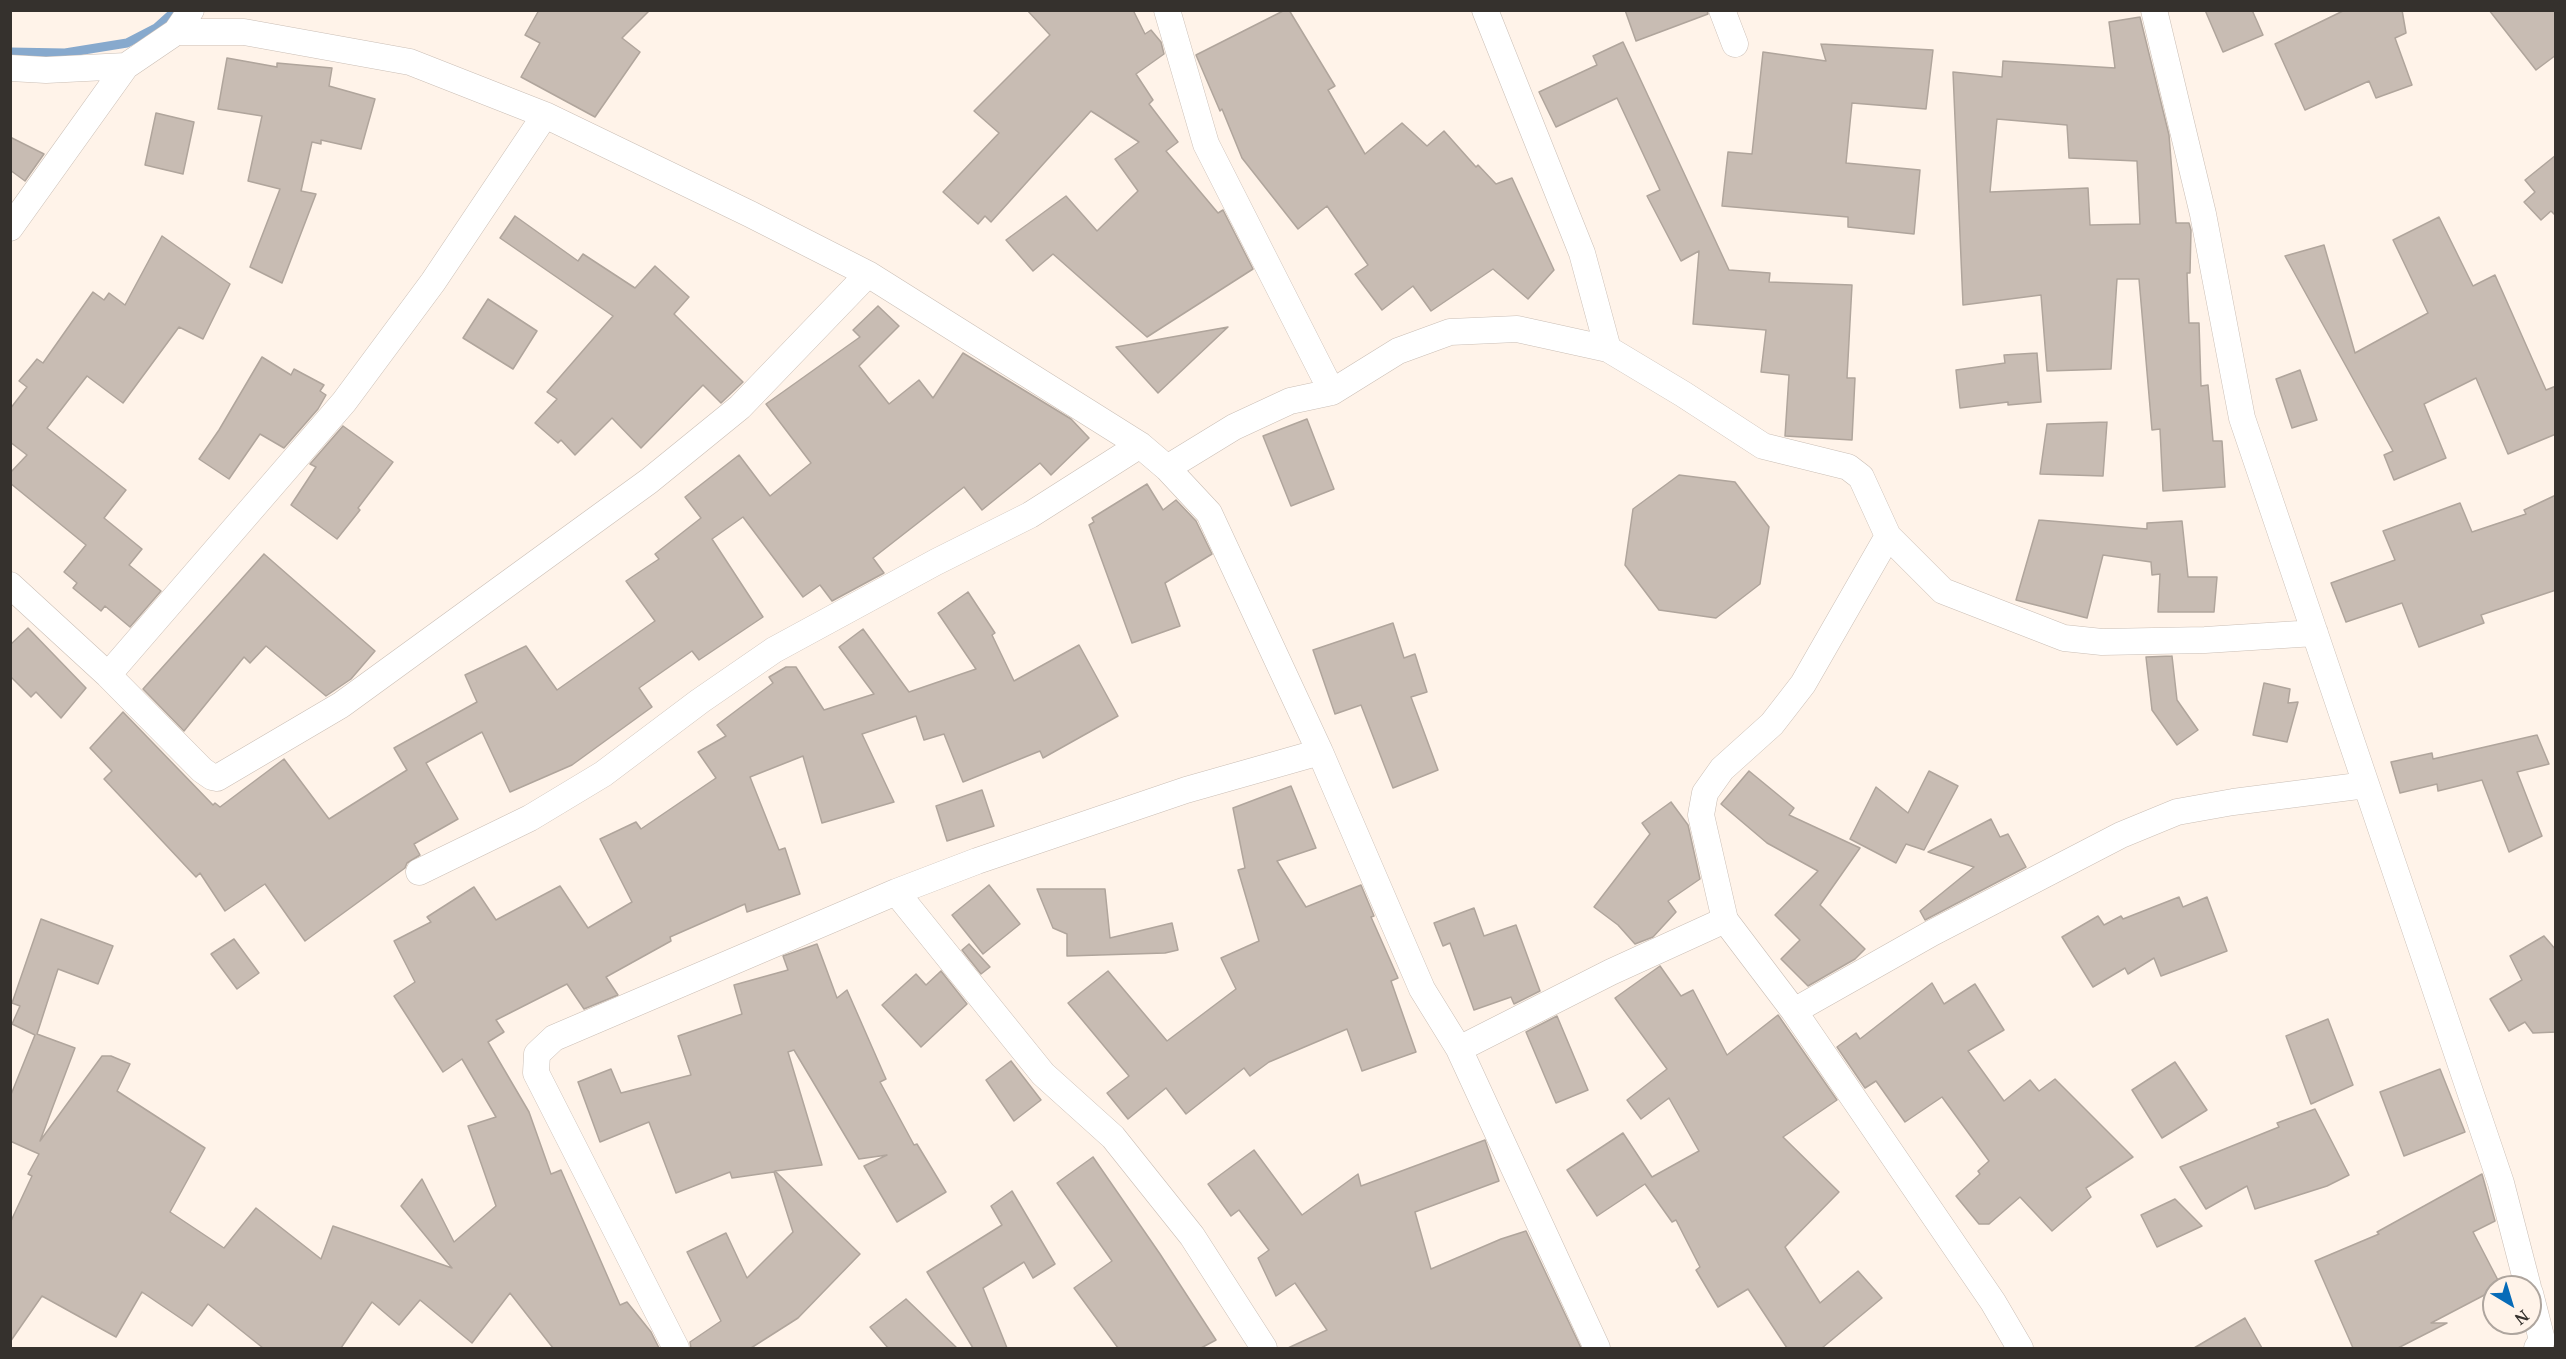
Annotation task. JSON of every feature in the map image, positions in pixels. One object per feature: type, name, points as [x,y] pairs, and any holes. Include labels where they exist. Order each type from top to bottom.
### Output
[{"type":"street","points":[[10,228],[126,66],[176,32],[192,10]]},
{"type":"street","points":[[230,10],[244,32]]},
{"type":"street","points":[[1167,10],[1206,144],[1332,392]]},
{"type":"street","points":[[1485,10],[1582,253],[1608,349]]},
{"type":"street","points":[[1722,10],[1735,44]]},
{"type":"street","points":[[2154,10],[2203,214],[2242,418],[2501,1183],[2525,1275]]},
{"type":"street","points":[[176,32],[244,32],[410,62],[545,115],[868,274],[1140,446],[1167,468],[1209,513],[1320,752],[1422,989],[1459,1049],[1597,1348]]},
{"type":"street","points":[[10,68],[46,70],[126,66]]},
{"type":"street","points":[[108,675],[344,402],[433,282],[545,115]]},
{"type":"street","points":[[10,585],[108,675],[202,770],[218,778],[341,705],[649,481],[740,407],[868,274]]},
{"type":"street","points":[[1167,468],[1234,426],[1290,401],[1332,392],[1398,351],[1450,332],[1517,329],[1608,349],[1763,446],[1848,467],[1861,477],[1888,536],[1943,591],[2064,638],[2102,642],[2182,641],[2315,633]]},
{"type":"street","points":[[419,872],[530,818],[603,774],[700,701],[774,650],[936,562],[1030,515],[1140,446]]},
{"type":"street","points":[[1888,536],[1803,684],[1772,724],[1722,769],[1705,793],[1701,815],[1725,920],[1794,1011],[1993,1302],[2020,1348]]},
{"type":"street","points":[[676,1348],[536,1073],[537,1054],[554,1038],[896,892],[977,861],[1186,790],[1320,752]]},
{"type":"street","points":[[1794,1011],[1953,922],[2121,835],[2177,812],[2233,802],[2366,785]]},
{"type":"street","points":[[896,892],[1043,1074],[1113,1137],[1185,1227],[1264,1348]]},
{"type":"street","points":[[1459,1049],[1611,972],[1725,920]]},
{"type":"building","points":[[539,10],[650,10],[622,38],[640,52],[595,117],[521,77],[540,43],[525,35]]},
{"type":"building","points":[[1027,10],[1133,10],[1145,34],[1151,30],[1161,42],[1164,54],[1136,74],[1153,100],[1149,104],[1178,142],[1166,151],[1218,213],[1223,210],[1253,269],[1147,337],[1053,254],[1033,271],[1006,240],[1066,196],[1097,231],[1138,191],[1115,159],[1139,142],[1091,111],[991,222],[985,216],[978,224],[943,192],[999,133],[974,111],[1050,35]]},
{"type":"building","points":[[1289,10],[1335,86],[1328,90],[1365,154],[1402,123],[1427,146],[1444,131],[1476,167],[1478,165],[1496,184],[1512,178],[1554,270],[1528,299],[1493,269],[1431,311],[1413,286],[1382,310],[1355,274],[1368,265],[1327,206],[1298,229],[1242,158],[1196,55]]},
{"type":"building","points":[[1625,10],[1707,10],[1708,14],[1636,41]]},
{"type":"building","points":[[2205,10],[2252,10],[2263,35],[2223,52]]},
{"type":"building","points":[[2345,10],[2402,10],[2406,33],[2395,38],[2412,85],[2376,98],[2369,81],[2305,110],[2275,44]]},
{"type":"building","points":[[2489,10],[2556,10],[2556,55],[2536,70]]},
{"type":"building","points":[[2140,17],[2169,135],[2176,223],[2189,223],[2191,230],[2190,273],[2187,273],[2189,323],[2199,323],[2201,386],[2208,385],[2213,441],[2222,441],[2225,487],[2163,491],[2160,429],[2152,430],[2139,279],[2117,279],[2111,369],[2047,371],[2041,295],[1963,305],[1953,72],[2002,77],[2003,61],[2115,68],[2109,22]],"holes":[[[1997,119],[2067,125],[2069,158],[2137,161],[2140,224],[2090,225],[2088,188],[1990,192]]]},
{"type":"building","points":[[1623,42],[1729,270],[1770,273],[1769,282],[1852,285],[1847,378],[1855,378],[1852,440],[1785,436],[1789,375],[1761,372],[1766,330],[1693,324],[1699,251],[1681,261],[1647,196],[1660,190],[1617,98],[1556,127],[1539,92],[1597,65],[1593,56]]},
{"type":"building","points":[[1821,44],[1933,50],[1926,109],[1852,103],[1846,163],[1920,170],[1914,234],[1848,227],[1848,217],[1722,206],[1728,152],[1752,154],[1763,52],[1826,61]]},
{"type":"building","points":[[227,58],[277,67],[277,63],[332,68],[329,86],[375,99],[361,149],[321,140],[321,144],[312,142],[301,191],[316,194],[282,283],[250,267],[280,189],[248,181],[262,116],[218,109]]},
{"type":"building","points":[[156,113],[194,122],[183,174],[145,165]]},
{"type":"building","points":[[10,137],[44,154],[25,181],[10,170]]},
{"type":"building","points":[[2556,155],[2556,216],[2551,211],[2541,220],[2524,202],[2535,192],[2525,180]]},
{"type":"building","points":[[515,216],[578,261],[583,254],[635,288],[655,266],[689,297],[674,314],[743,382],[721,403],[703,385],[641,448],[612,418],[575,455],[561,440],[558,443],[535,423],[557,399],[547,392],[613,316],[500,238]]},
{"type":"building","points":[[2439,217],[2473,286],[2495,275],[2546,390],[2556,386],[2556,434],[2508,454],[2476,378],[2424,404],[2446,458],[2394,480],[2384,455],[2393,451],[2285,256],[2324,245],[2355,353],[2428,313],[2393,240]]},
{"type":"building","points":[[162,236],[230,284],[203,339],[179,327],[123,403],[87,376],[47,428],[126,490],[104,518],[142,549],[129,565],[161,591],[130,627],[105,606],[101,611],[73,588],[77,583],[64,572],[86,545],[10,483],[10,473],[27,455],[10,442],[10,409],[27,387],[19,381],[37,359],[43,363],[93,292],[104,300],[109,293],[125,305]]},
{"type":"building","points":[[488,299],[537,331],[513,369],[463,338]]},
{"type":"building","points":[[878,306],[899,326],[859,366],[889,404],[919,380],[933,398],[963,353],[1071,419],[1089,438],[1051,475],[1040,463],[982,510],[964,487],[873,558],[884,573],[832,601],[820,585],[803,597],[743,517],[712,539],[763,617],[699,660],[692,651],[639,688],[652,707],[572,765],[510,792],[482,732],[426,763],[458,819],[414,844],[420,855],[305,941],[265,884],[225,911],[200,873],[196,877],[104,779],[112,771],[90,748],[123,712],[213,805],[215,803],[220,807],[284,759],[329,819],[407,770],[394,748],[477,702],[465,675],[526,646],[557,690],[655,621],[626,581],[659,559],[655,554],[701,518],[685,497],[739,455],[770,496],[811,463],[766,404],[860,337],[853,330]]},
{"type":"building","points":[[1228,327],[1158,393],[1116,347]]},
{"type":"building","points":[[2037,353],[2041,402],[2008,405],[2008,402],[1960,408],[1956,370],[2005,363],[2004,355]]},
{"type":"building","points":[[262,357],[291,375],[294,369],[324,385],[320,391],[326,395],[318,409],[284,448],[260,434],[229,479],[199,459]]},
{"type":"building","points":[[2300,370],[2317,420],[2292,428],[2276,379]]},
{"type":"building","points":[[1307,419],[1334,489],[1291,506],[1263,436]]},
{"type":"building","points":[[2107,422],[2103,476],[2040,474],[2047,424]]},
{"type":"building","points":[[343,426],[393,462],[337,539],[291,505],[316,467],[310,464]]},
{"type":"building","points":[[1679,475],[1735,482],[1769,527],[1760,584],[1716,618],[1659,610],[1625,565],[1633,509]]},
{"type":"building","points":[[1147,484],[1163,510],[1176,500],[1196,521],[1212,554],[1165,583],[1180,626],[1132,643],[1089,525],[1094,522],[1092,518]]},
{"type":"building","points":[[2556,495],[2556,590],[2481,615],[2484,623],[2419,647],[2402,603],[2346,622],[2331,583],[2395,560],[2383,531],[2460,503],[2472,532],[2526,514],[2524,510]]},
{"type":"building","points":[[2039,520],[2147,529],[2147,523],[2182,521],[2188,577],[2217,577],[2214,612],[2158,612],[2160,574],[2152,575],[2151,562],[2103,555],[2087,618],[2016,600]]},
{"type":"building","points":[[264,554],[375,651],[351,679],[326,696],[266,646],[250,663],[244,657],[184,731],[143,689]]},
{"type":"building","points":[[968,592],[995,633],[992,635],[1014,681],[1079,645],[1118,716],[1043,758],[1040,751],[963,782],[944,734],[924,740],[916,716],[862,734],[894,802],[822,823],[803,756],[750,777],[779,850],[785,848],[800,894],[747,912],[745,904],[670,937],[671,941],[606,977],[618,995],[584,1009],[567,984],[496,1020],[504,1032],[488,1042],[529,1112],[551,1174],[561,1170],[620,1305],[627,1302],[651,1332],[659,1348],[553,1348],[510,1293],[472,1343],[420,1300],[399,1325],[372,1302],[341,1348],[263,1348],[208,1304],[192,1326],[142,1292],[116,1337],[42,1296],[10,1342],[10,1223],[32,1176],[28,1174],[39,1154],[10,1141],[10,1097],[35,1035],[12,1024],[20,1006],[12,1003],[41,919],[113,946],[98,984],[58,969],[37,1034],[75,1048],[40,1141],[102,1056],[111,1056],[130,1064],[117,1091],[205,1148],[170,1212],[224,1248],[256,1208],[321,1259],[333,1226],[452,1268],[401,1206],[422,1179],[454,1242],[496,1206],[468,1126],[496,1117],[462,1059],[443,1072],[394,996],[415,982],[394,941],[431,922],[427,917],[474,887],[496,920],[560,886],[588,928],[632,902],[600,839],[636,822],[641,829],[716,778],[698,752],[726,736],[717,725],[773,683],[769,677],[786,667],[796,667],[824,710],[874,694],[839,647],[863,629],[909,692],[976,669],[938,613]]},
{"type":"building","points":[[1393,623],[1404,658],[1415,654],[1427,692],[1411,697],[1438,770],[1393,788],[1361,705],[1335,714],[1313,650]]},
{"type":"building","points":[[28,628],[86,688],[61,718],[36,692],[31,697],[10,676],[10,645]]},
{"type":"building","points":[[2172,656],[2177,700],[2198,730],[2177,745],[2152,710],[2146,657]]},
{"type":"building","points":[[2264,683],[2290,689],[2288,703],[2298,702],[2287,742],[2253,735]]},
{"type":"building","points":[[2537,735],[2549,764],[2517,772],[2542,836],[2509,852],[2482,780],[2438,791],[2437,784],[2400,793],[2391,762],[2432,753],[2433,759]]},
{"type":"building","points":[[1749,771],[1794,808],[1789,815],[1860,848],[1820,905],[1865,949],[1855,959],[1808,986],[1781,959],[1800,940],[1775,915],[1818,871],[1767,843],[1721,804]]},
{"type":"building","points":[[1929,771],[1958,786],[1924,850],[1906,844],[1896,863],[1850,839],[1876,787],[1908,813]]},
{"type":"building","points":[[1291,786],[1316,848],[1277,861],[1306,907],[1361,885],[1374,916],[1371,917],[1398,978],[1391,981],[1416,1052],[1362,1071],[1347,1029],[1269,1062],[1250,1076],[1244,1068],[1186,1114],[1166,1088],[1128,1119],[1107,1093],[1129,1076],[1068,1003],[1108,971],[1167,1041],[1236,989],[1221,958],[1259,941],[1238,870],[1245,868],[1233,808]]},
{"type":"building","points":[[982,790],[994,826],[947,841],[936,806]]},
{"type":"building","points":[[1671,802],[1688,825],[1700,879],[1668,901],[1676,912],[1653,937],[1635,944],[1618,925],[1594,907],[1650,834],[1642,823]]},
{"type":"building","points":[[1991,819],[2000,837],[2008,834],[2026,867],[1925,920],[1920,911],[1974,867],[1928,852]]},
{"type":"building","points":[[989,885],[1020,924],[983,954],[952,915]]},
{"type":"building","points":[[1037,889],[1105,889],[1110,938],[1172,923],[1178,950],[1165,953],[1067,956],[1067,934],[1053,928]]},
{"type":"building","points":[[2179,897],[2183,907],[2207,897],[2227,951],[2161,976],[2154,958],[2128,974],[2125,968],[2093,987],[2062,937],[2098,916],[2104,925],[2121,916],[2123,919]]},
{"type":"building","points":[[1474,908],[1484,936],[1516,925],[1540,991],[1514,1004],[1511,997],[1474,1010],[1450,943],[1443,946],[1434,923]]},
{"type":"building","points":[[2544,936],[2556,950],[2556,1032],[2533,1033],[2525,1022],[2509,1031],[2490,999],[2522,980],[2510,956]]},
{"type":"building","points":[[234,939],[259,973],[237,989],[211,954]]},
{"type":"building","points":[[817,944],[837,998],[847,990],[886,1079],[880,1082],[914,1145],[917,1144],[946,1192],[897,1222],[864,1166],[887,1155],[859,1159],[794,1050],[788,1052],[822,1165],[775,1171],[860,1254],[798,1318],[751,1348],[691,1348],[690,1342],[721,1321],[687,1252],[726,1233],[747,1278],[793,1232],[774,1172],[732,1178],[730,1172],[676,1193],[649,1122],[600,1142],[578,1082],[611,1069],[621,1093],[691,1075],[678,1036],[742,1014],[734,985],[788,970],[783,956]]},
{"type":"building","points":[[969,944],[990,967],[981,974],[962,950]]},
{"type":"building","points":[[1660,966],[1681,996],[1693,990],[1727,1055],[1778,1015],[1837,1100],[1783,1137],[1839,1192],[1785,1247],[1820,1303],[1858,1271],[1882,1298],[1822,1348],[1787,1348],[1748,1289],[1718,1307],[1696,1270],[1700,1267],[1676,1220],[1672,1222],[1645,1184],[1597,1216],[1567,1170],[1623,1133],[1652,1177],[1699,1151],[1669,1098],[1641,1119],[1627,1100],[1667,1069],[1615,998]]},
{"type":"building","points":[[941,971],[967,1004],[921,1047],[882,1005],[916,974],[926,985]]},
{"type":"building","points":[[1932,983],[1944,1004],[1975,984],[2004,1030],[1968,1051],[2004,1101],[2030,1080],[2039,1091],[2055,1079],[2133,1157],[2086,1188],[2091,1197],[2052,1231],[2020,1197],[1989,1224],[1979,1224],[1956,1196],[1980,1174],[1978,1171],[1989,1161],[1942,1097],[1905,1122],[1876,1081],[1865,1088],[1837,1047],[1856,1033],[1860,1039]]},
{"type":"building","points":[[1557,1016],[1588,1090],[1556,1103],[1526,1032]]},
{"type":"building","points":[[2328,1019],[2353,1085],[2311,1104],[2286,1036]]},
{"type":"building","points":[[1011,1061],[1041,1100],[1014,1121],[986,1080]]},
{"type":"building","points":[[2175,1062],[2207,1110],[2162,1138],[2132,1090]]},
{"type":"building","points":[[2440,1069],[2465,1132],[2404,1156],[2380,1092]]},
{"type":"building","points":[[2315,1109],[2349,1175],[2327,1186],[2255,1209],[2247,1186],[2206,1209],[2180,1167],[2279,1127],[2277,1123]]},
{"type":"building","points":[[1485,1140],[1499,1181],[1415,1212],[1431,1269],[1501,1239],[1526,1231],[1581,1348],[1288,1348],[1327,1330],[1295,1283],[1276,1296],[1258,1258],[1269,1250],[1239,1210],[1231,1216],[1208,1184],[1254,1150],[1302,1215],[1358,1174],[1361,1186]]},
{"type":"building","points":[[1093,1157],[1216,1340],[1201,1348],[1118,1348],[1074,1288],[1112,1261],[1057,1183]]},
{"type":"building","points":[[2482,1174],[2495,1221],[2473,1232],[2495,1275],[2482,1275],[2482,1296],[2431,1323],[2447,1323],[2398,1348],[2353,1348],[2315,1261],[2379,1234],[2377,1232]]},
{"type":"building","points":[[1012,1191],[1055,1264],[1033,1278],[1024,1262],[983,1288],[1007,1348],[973,1348],[927,1272],[1002,1225],[991,1206]]},
{"type":"building","points":[[2175,1199],[2202,1226],[2157,1247],[2141,1215]]},
{"type":"building","points":[[906,1299],[957,1348],[888,1348],[870,1327]]},
{"type":"building","points":[[2245,1318],[2262,1348],[2194,1348]]},
{"type":"waterway","points":[[10,52],[65,53],[127,43],[156,28],[176,10]]}]
